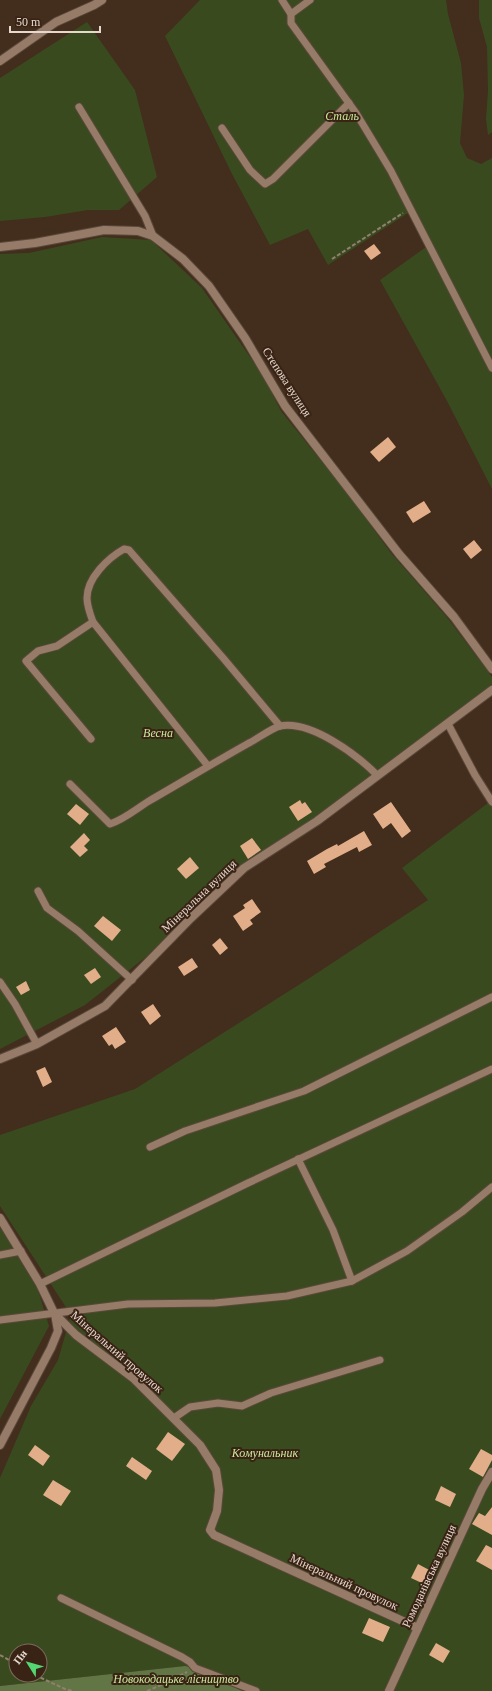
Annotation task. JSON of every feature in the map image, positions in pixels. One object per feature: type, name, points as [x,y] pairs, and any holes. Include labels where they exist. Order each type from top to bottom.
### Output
[{"type":"street","points":[[0,60],[56,22],[102,0]]},
{"type":"street","name":"Степова вулиця","points":[[0,247],[35,243],[104,230],[138,231],[153,236],[183,259],[208,286],[245,338],[285,406],[399,554],[454,617],[492,669]]},
{"type":"street","name":"Мінеральна вулиця","points":[[0,1059],[37,1044],[105,1006],[191,918],[244,868],[318,821],[377,775],[492,690]]},
{"type":"street","name":"Мінеральний провулок","points":[[0,1218],[40,1284],[54,1313],[76,1335],[133,1378],[200,1445],[216,1470],[219,1490],[217,1511],[210,1530],[214,1535],[418,1628]]},
{"type":"street","points":[[0,1445],[51,1348],[58,1331],[54,1313]]},
{"type":"street","name":"Ромоданівська вулиця","points":[[389,1691],[482,1489],[492,1472]]},
{"type":"lane","points":[[282,0],[291,14],[291,23],[349,103],[383,158],[492,368]]},
{"type":"lane","points":[[291,14],[310,0]]},
{"type":"lane","points":[[222,128],[250,170],[264,184],[273,179],[349,103]]},
{"type":"lane","points":[[79,108],[145,216],[153,236]]},
{"type":"lane","points":[[208,766],[93,622],[87,596],[100,567],[118,552],[124,549],[129,550],[280,726]]},
{"type":"lane","points":[[92,739],[26,661],[38,651],[57,646],[93,622]]},
{"type":"lane","points":[[448,724],[475,776],[492,802]]},
{"type":"lane","points":[[70,784],[110,824],[120,821],[139,807],[208,766],[280,726],[303,727],[342,745],[362,760],[377,775]]},
{"type":"lane","points":[[38,891],[46,908],[78,931],[132,980]]},
{"type":"lane","points":[[0,982],[15,1004],[37,1044]]},
{"type":"lane","points":[[150,1147],[185,1132],[304,1091],[492,997]]},
{"type":"lane","points":[[40,1284],[298,1159],[492,1069]]},
{"type":"lane","points":[[298,1159],[333,1230],[352,1281]]},
{"type":"lane","points":[[0,1320],[128,1304],[215,1303],[287,1296],[352,1281],[407,1251],[462,1212],[492,1187]]},
{"type":"lane","points":[[0,1255],[21,1251]]},
{"type":"lane","points":[[174,1418],[190,1407],[218,1403],[242,1406],[270,1393],[380,1360]]},
{"type":"lane","points":[[61,1598],[182,1657],[190,1662],[195,1668],[256,1691]]},
{"type":"path","points":[[332,259],[410,208]]},
{"type":"path","points":[[147,1691],[166,1684],[195,1668]]},
{"type":"path","points":[[48,1681],[73,1691]]},
{"type":"green space","name":"Сталь","points":[[200,0],[446,0],[448,14],[461,63],[464,95],[460,143],[467,158],[481,164],[492,158],[492,489],[447,401],[380,280],[426,247],[408,213],[328,265],[308,229],[270,245],[232,174],[165,36]]},
{"type":"green space","points":[[479,0],[492,0],[492,132],[488,135],[486,119],[488,91],[487,47],[479,18]]},
{"type":"green space","points":[[87,22],[135,90],[157,177],[119,210],[88,210],[45,217],[0,221],[0,78]]},
{"type":"green space","name":"Весна","points":[[102,237],[151,240],[202,288],[262,374],[281,411],[347,493],[391,553],[446,616],[492,677],[492,685],[330,808],[218,883],[147,956],[85,1005],[0,1049],[0,254],[29,253]]},
{"type":"green space","name":"Комунальник","points":[[492,800],[492,1691],[240,1691],[185,1666],[48,1681],[48,1643],[8,1643],[8,1683],[28,1683],[0,1686],[0,1478],[31,1406],[58,1360],[71,1315],[0,1206],[0,1135],[135,1089],[308,979],[428,900],[402,868]]},
{"type":"green space","points":[[0,1227],[38,1290],[49,1326],[0,1419]]},
{"type":"green space","name":"Новокодацьке лісництво","points":[[185,1666],[195,1668],[242,1691],[0,1691],[0,1686],[28,1683],[48,1683],[48,1681]]},
{"type":"building","points":[[374,244],[381,253],[371,260],[364,251]]},
{"type":"building","points":[[388,437],[396,447],[379,462],[370,452]]},
{"type":"building","points":[[424,501],[431,512],[413,523],[406,512]]},
{"type":"building","points":[[474,540],[482,550],[471,559],[463,549]]},
{"type":"building","points":[[300,800],[302,804],[305,802],[312,812],[298,821],[289,807]]},
{"type":"building","points":[[391,802],[411,831],[402,838],[391,823],[383,829],[373,814]]},
{"type":"building","points":[[76,804],[89,814],[80,825],[67,814]]},
{"type":"building","points":[[364,831],[372,845],[359,852],[357,847],[324,864],[326,867],[314,874],[307,861],[327,849],[337,844],[338,846]]},
{"type":"building","points":[[84,833],[90,840],[84,846],[88,850],[80,857],[70,847]]},
{"type":"building","points":[[252,838],[261,850],[248,859],[240,846]]},
{"type":"building","points":[[190,857],[199,868],[186,879],[177,869]]},
{"type":"building","points":[[252,899],[261,912],[250,920],[253,924],[243,931],[233,916],[245,908],[243,905]]},
{"type":"building","points":[[103,916],[121,930],[112,941],[94,926]]},
{"type":"building","points":[[220,938],[228,948],[220,955],[212,945]]},
{"type":"building","points":[[192,958],[198,967],[184,976],[178,967]]},
{"type":"building","points":[[95,968],[101,977],[91,984],[84,975]]},
{"type":"building","points":[[26,981],[30,990],[21,995],[16,987]]},
{"type":"building","points":[[153,1004],[161,1016],[150,1025],[141,1012]]},
{"type":"building","points":[[116,1027],[126,1042],[115,1049],[112,1044],[109,1046],[102,1036]]},
{"type":"building","points":[[45,1067],[52,1082],[43,1087],[36,1071]]},
{"type":"building","points":[[168,1432],[185,1444],[172,1461],[156,1449]]},
{"type":"building","points":[[35,1445],[50,1456],[43,1466],[28,1455]]},
{"type":"building","points":[[481,1449],[492,1455],[492,1460],[483,1477],[469,1469]]},
{"type":"building","points":[[132,1457],[152,1471],[146,1480],[126,1466]]},
{"type":"building","points":[[53,1480],[71,1491],[61,1506],[43,1495]]},
{"type":"building","points":[[441,1486],[456,1494],[450,1507],[435,1500]]},
{"type":"building","points":[[492,1507],[492,1535],[472,1524],[479,1513],[485,1516]]},
{"type":"building","points":[[486,1545],[492,1548],[492,1570],[476,1561]]},
{"type":"building","points":[[418,1564],[431,1571],[424,1584],[411,1578]]},
{"type":"building","points":[[369,1618],[390,1627],[383,1642],[362,1633]]},
{"type":"building","points":[[436,1643],[450,1651],[443,1663],[429,1655]]}]
